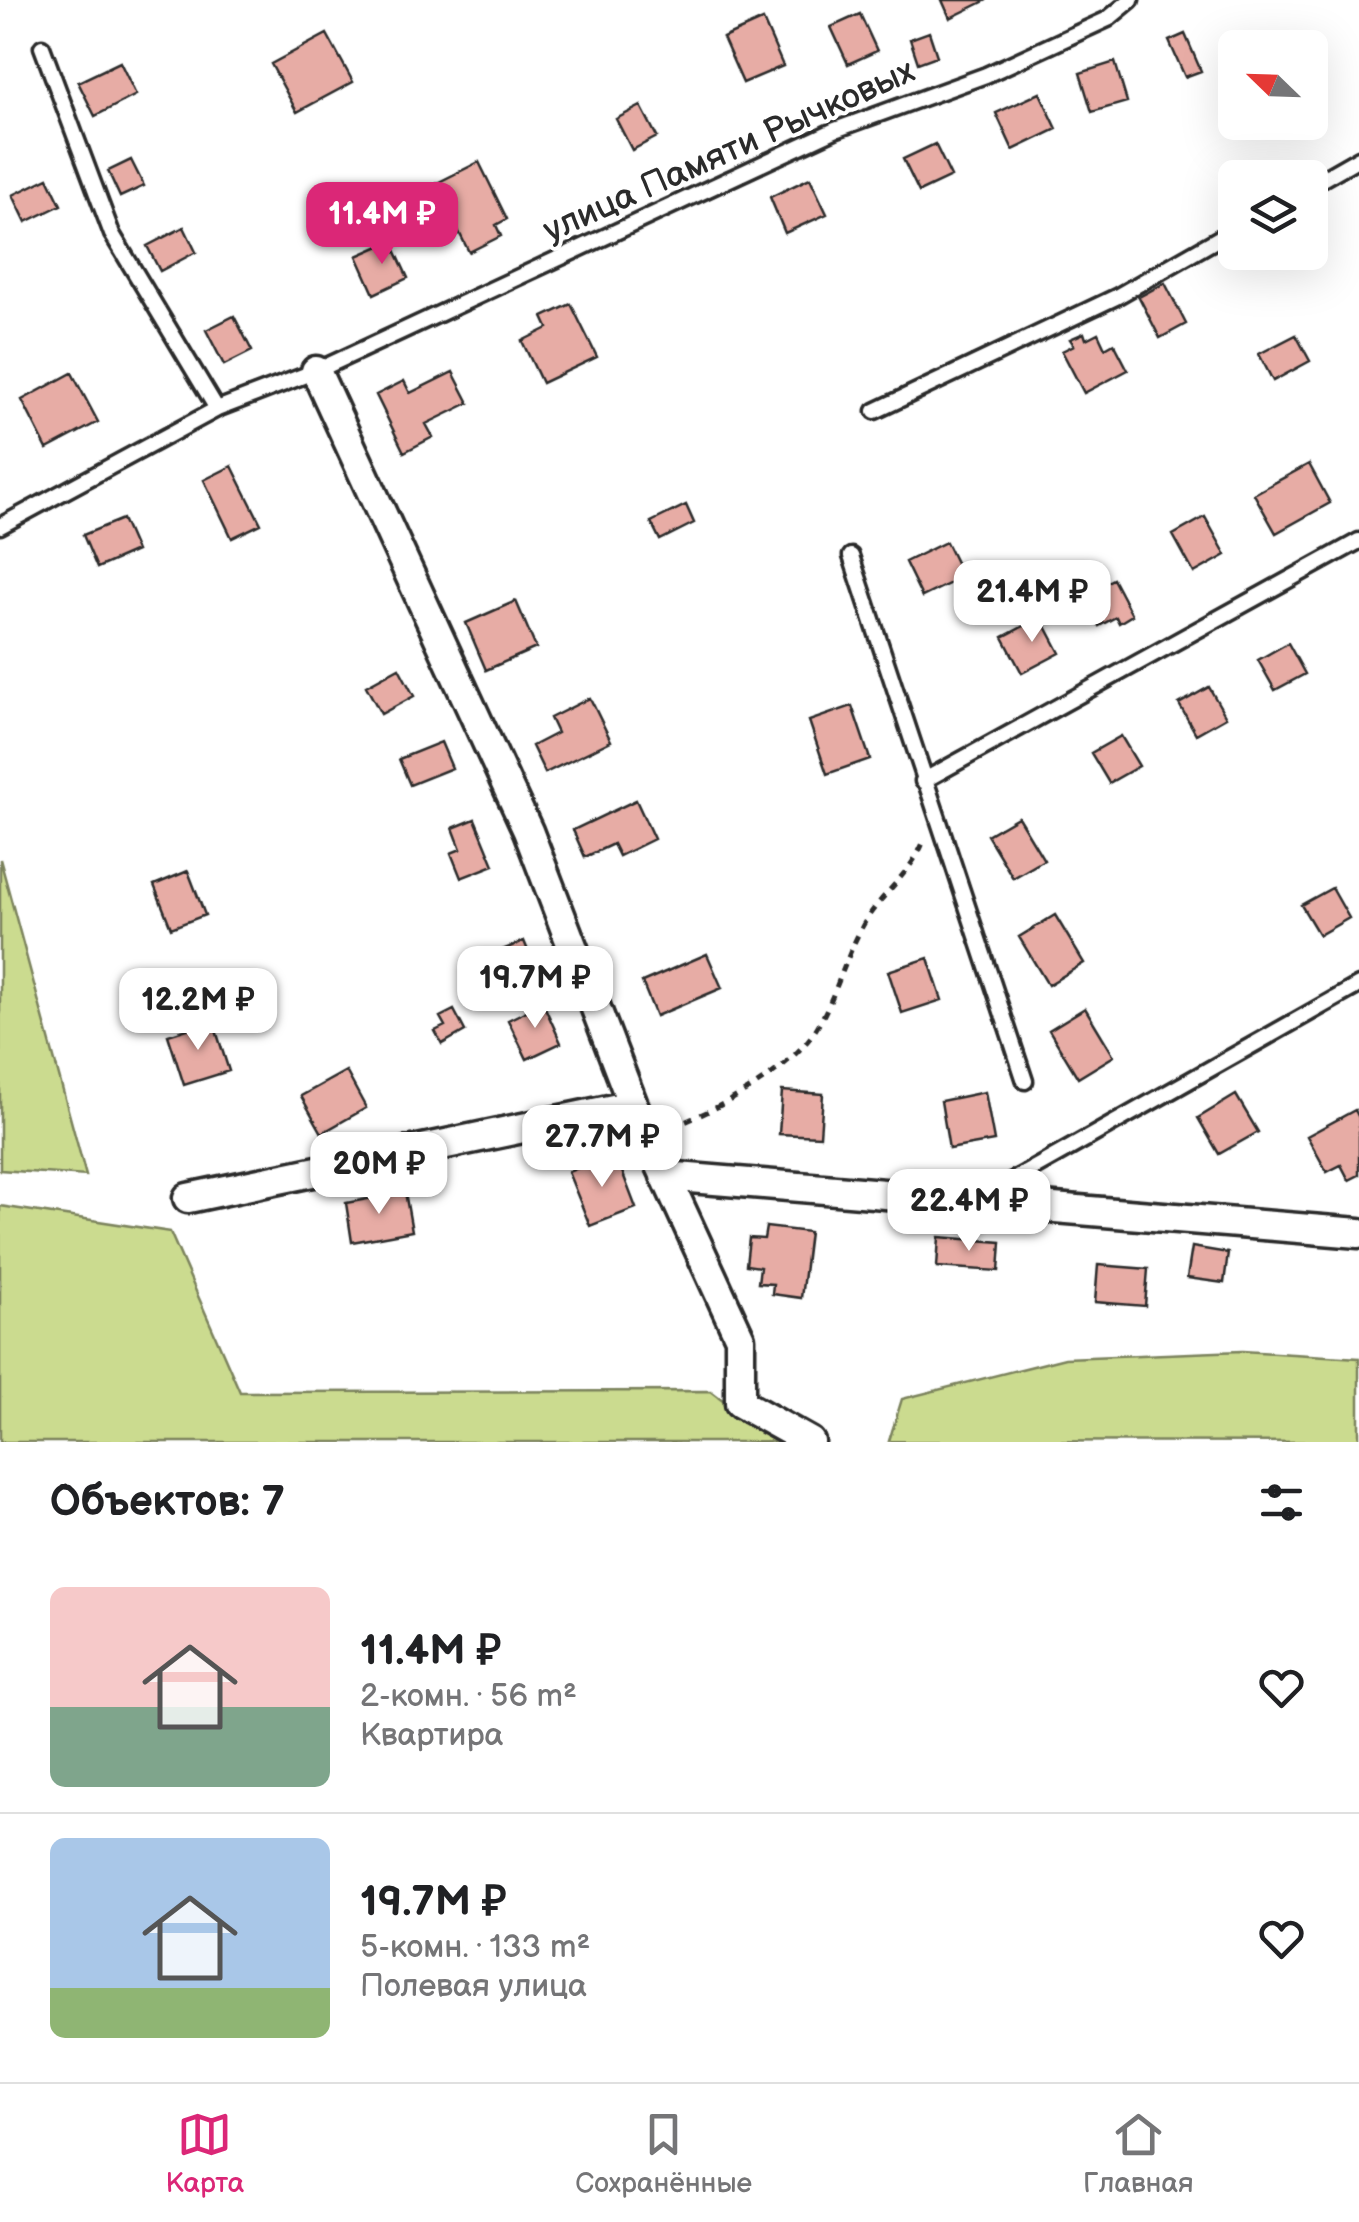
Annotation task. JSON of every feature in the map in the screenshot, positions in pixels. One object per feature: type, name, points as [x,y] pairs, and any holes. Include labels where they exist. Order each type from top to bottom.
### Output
[{"type":"street","points":[[316,371],[528,831],[633,1106],[740,1338],[740,1403],[810,1442]]},
{"type":"street","points":[[188,1198],[633,1106]]},
{"type":"street","points":[[665,1176],[1359,1233]]},
{"type":"lane","name":"улица Памяти Рычковых","points":[[0,526],[217,409],[316,371],[835,130],[986,75],[1108,19],[1131,0]]},
{"type":"lane","points":[[42,47],[112,234],[217,409]]},
{"type":"lane","points":[[1328,176],[1359,158]]},
{"type":"lane","points":[[875,411],[1116,297],[1218,239]]},
{"type":"lane","points":[[923,781],[1359,540]]},
{"type":"lane","points":[[850,556],[1025,1081]]},
{"type":"lane","points":[[972,1203],[1359,985]]},
{"type":"path","points":[[665,1176],[675,1126],[711,1111],[756,1084],[806,1044],[844,972],[861,928],[917,857],[928,831]]},
{"type":"green space","points":[[0,859],[86,1176],[0,1170]]},
{"type":"green space","points":[[0,1206],[170,1232],[240,1392],[711,1391],[778,1442],[0,1442]]},
{"type":"green space","points":[[1242,1351],[1359,1358],[1359,1442],[889,1441],[902,1399],[1065,1358]]},
{"type":"building","points":[[942,0],[987,0],[950,18]]},
{"type":"building","points":[[860,14],[877,51],[848,64],[831,27]]},
{"type":"building","points":[[763,20],[783,66],[743,83],[723,38]]},
{"type":"building","points":[[929,32],[937,56],[918,63],[910,39]]},
{"type":"building","points":[[327,34],[353,82],[297,112],[271,64]]},
{"type":"building","points":[[1185,34],[1201,71],[1185,77],[1169,41]]},
{"type":"building","points":[[120,62],[136,95],[95,116],[78,82]]},
{"type":"building","points":[[1115,62],[1127,102],[1092,112],[1080,73]]},
{"type":"building","points":[[1040,93],[1057,129],[1013,150],[996,113]]},
{"type":"building","points":[[641,106],[657,137],[632,150],[616,119]]},
{"type":"building","points":[[935,144],[951,177],[919,192],[903,159]]},
{"type":"building","points":[[131,160],[144,186],[120,197],[108,171]]},
{"type":"building","points":[[479,162],[507,219],[496,225],[501,236],[469,252],[435,184]]},
{"type":"building","points":[[48,178],[61,205],[26,222],[13,195]]},
{"type":"building","points":[[810,178],[827,214],[785,233],[770,197]]},
{"type":"building","points":[[184,227],[196,252],[160,271],[147,246]]},
{"type":"building","points":[[391,241],[408,278],[374,294],[357,256]]},
{"type":"building","points":[[1165,283],[1186,324],[1160,338],[1139,297]]},
{"type":"building","points":[[571,304],[597,357],[542,383],[522,341],[548,328],[543,317]]},
{"type":"building","points":[[234,316],[252,351],[224,365],[206,330]]},
{"type":"building","points":[[1084,333],[1086,339],[1098,333],[1105,348],[1114,343],[1128,370],[1084,393],[1062,351],[1074,345],[1070,339]]},
{"type":"building","points":[[1296,335],[1310,361],[1273,381],[1259,354]]},
{"type":"building","points":[[453,372],[469,403],[426,424],[433,437],[404,452],[376,395],[404,381],[410,393]]},
{"type":"building","points":[[72,373],[98,422],[47,449],[22,400]]},
{"type":"building","points":[[1309,464],[1330,503],[1276,533],[1254,494]]},
{"type":"building","points":[[232,466],[261,524],[232,538],[204,480]]},
{"type":"building","points":[[686,505],[694,523],[660,540],[651,522]]},
{"type":"building","points":[[1205,517],[1226,555],[1194,573],[1173,535]]},
{"type":"building","points":[[122,519],[136,551],[97,568],[83,535]]},
{"type":"building","points":[[946,542],[963,577],[922,597],[905,562]]},
{"type":"building","points":[[1113,579],[1132,615],[1119,623],[1116,617],[1099,626],[1082,595]]},
{"type":"building","points":[[516,601],[536,648],[486,670],[466,623]]},
{"type":"building","points":[[1041,617],[1060,653],[1022,673],[1003,637]]},
{"type":"building","points":[[1288,643],[1305,674],[1275,690],[1258,660]]},
{"type":"building","points":[[399,668],[414,696],[381,714],[366,686]]},
{"type":"building","points":[[1209,687],[1226,717],[1196,734],[1179,704]]},
{"type":"building","points":[[590,698],[611,741],[545,773],[532,746],[557,733],[550,718]]},
{"type":"building","points":[[852,706],[870,759],[827,774],[809,721]]},
{"type":"building","points":[[1121,736],[1139,766],[1109,783],[1091,753]]},
{"type":"building","points":[[441,742],[452,768],[410,785],[399,759]]},
{"type":"building","points":[[636,800],[654,839],[619,856],[613,844],[585,857],[573,830]]},
{"type":"building","points":[[1018,817],[1044,860],[1013,878],[987,835]]},
{"type":"building","points":[[475,819],[494,865],[461,878],[451,853],[461,849],[453,828]]},
{"type":"building","points":[[188,871],[205,915],[171,928],[154,885]]},
{"type":"building","points":[[1332,888],[1349,918],[1319,935],[1301,905]]},
{"type":"building","points":[[1055,915],[1084,963],[1048,985],[1019,937]]},
{"type":"building","points":[[524,941],[534,965],[500,980],[490,955]]},
{"type":"building","points":[[707,954],[722,988],[656,1016],[642,982]]},
{"type":"building","points":[[928,958],[942,1000],[902,1013],[888,971]]},
{"type":"building","points":[[543,1003],[561,1043],[527,1059],[508,1020]]},
{"type":"building","points":[[1085,1008],[1114,1056],[1078,1078],[1049,1030]]},
{"type":"building","points":[[454,1010],[465,1031],[442,1044],[435,1031],[445,1026],[440,1017]]},
{"type":"building","points":[[213,1021],[229,1071],[184,1085],[168,1035]]},
{"type":"building","points":[[346,1071],[366,1108],[322,1133],[301,1096]]},
{"type":"building","points":[[782,1091],[823,1094],[820,1136],[779,1134]]},
{"type":"building","points":[[985,1092],[994,1141],[949,1149],[941,1101]]},
{"type":"building","points":[[1236,1095],[1258,1132],[1219,1154],[1198,1118]]},
{"type":"building","points":[[1355,1110],[1359,1118],[1359,1175],[1349,1180],[1341,1165],[1327,1172],[1307,1136]]},
{"type":"building","points":[[615,1153],[636,1208],[590,1226],[568,1172]]},
{"type":"building","points":[[405,1192],[412,1231],[352,1242],[346,1203]]},
{"type":"building","points":[[766,1227],[809,1232],[801,1298],[772,1294],[773,1284],[758,1283],[760,1267],[746,1265],[749,1238],[764,1239]]},
{"type":"building","points":[[939,1237],[1001,1242],[999,1271],[937,1267]]},
{"type":"building","points":[[1192,1247],[1228,1253],[1224,1283],[1187,1278]]},
{"type":"building","points":[[1098,1265],[1148,1269],[1145,1306],[1095,1302]]}]
